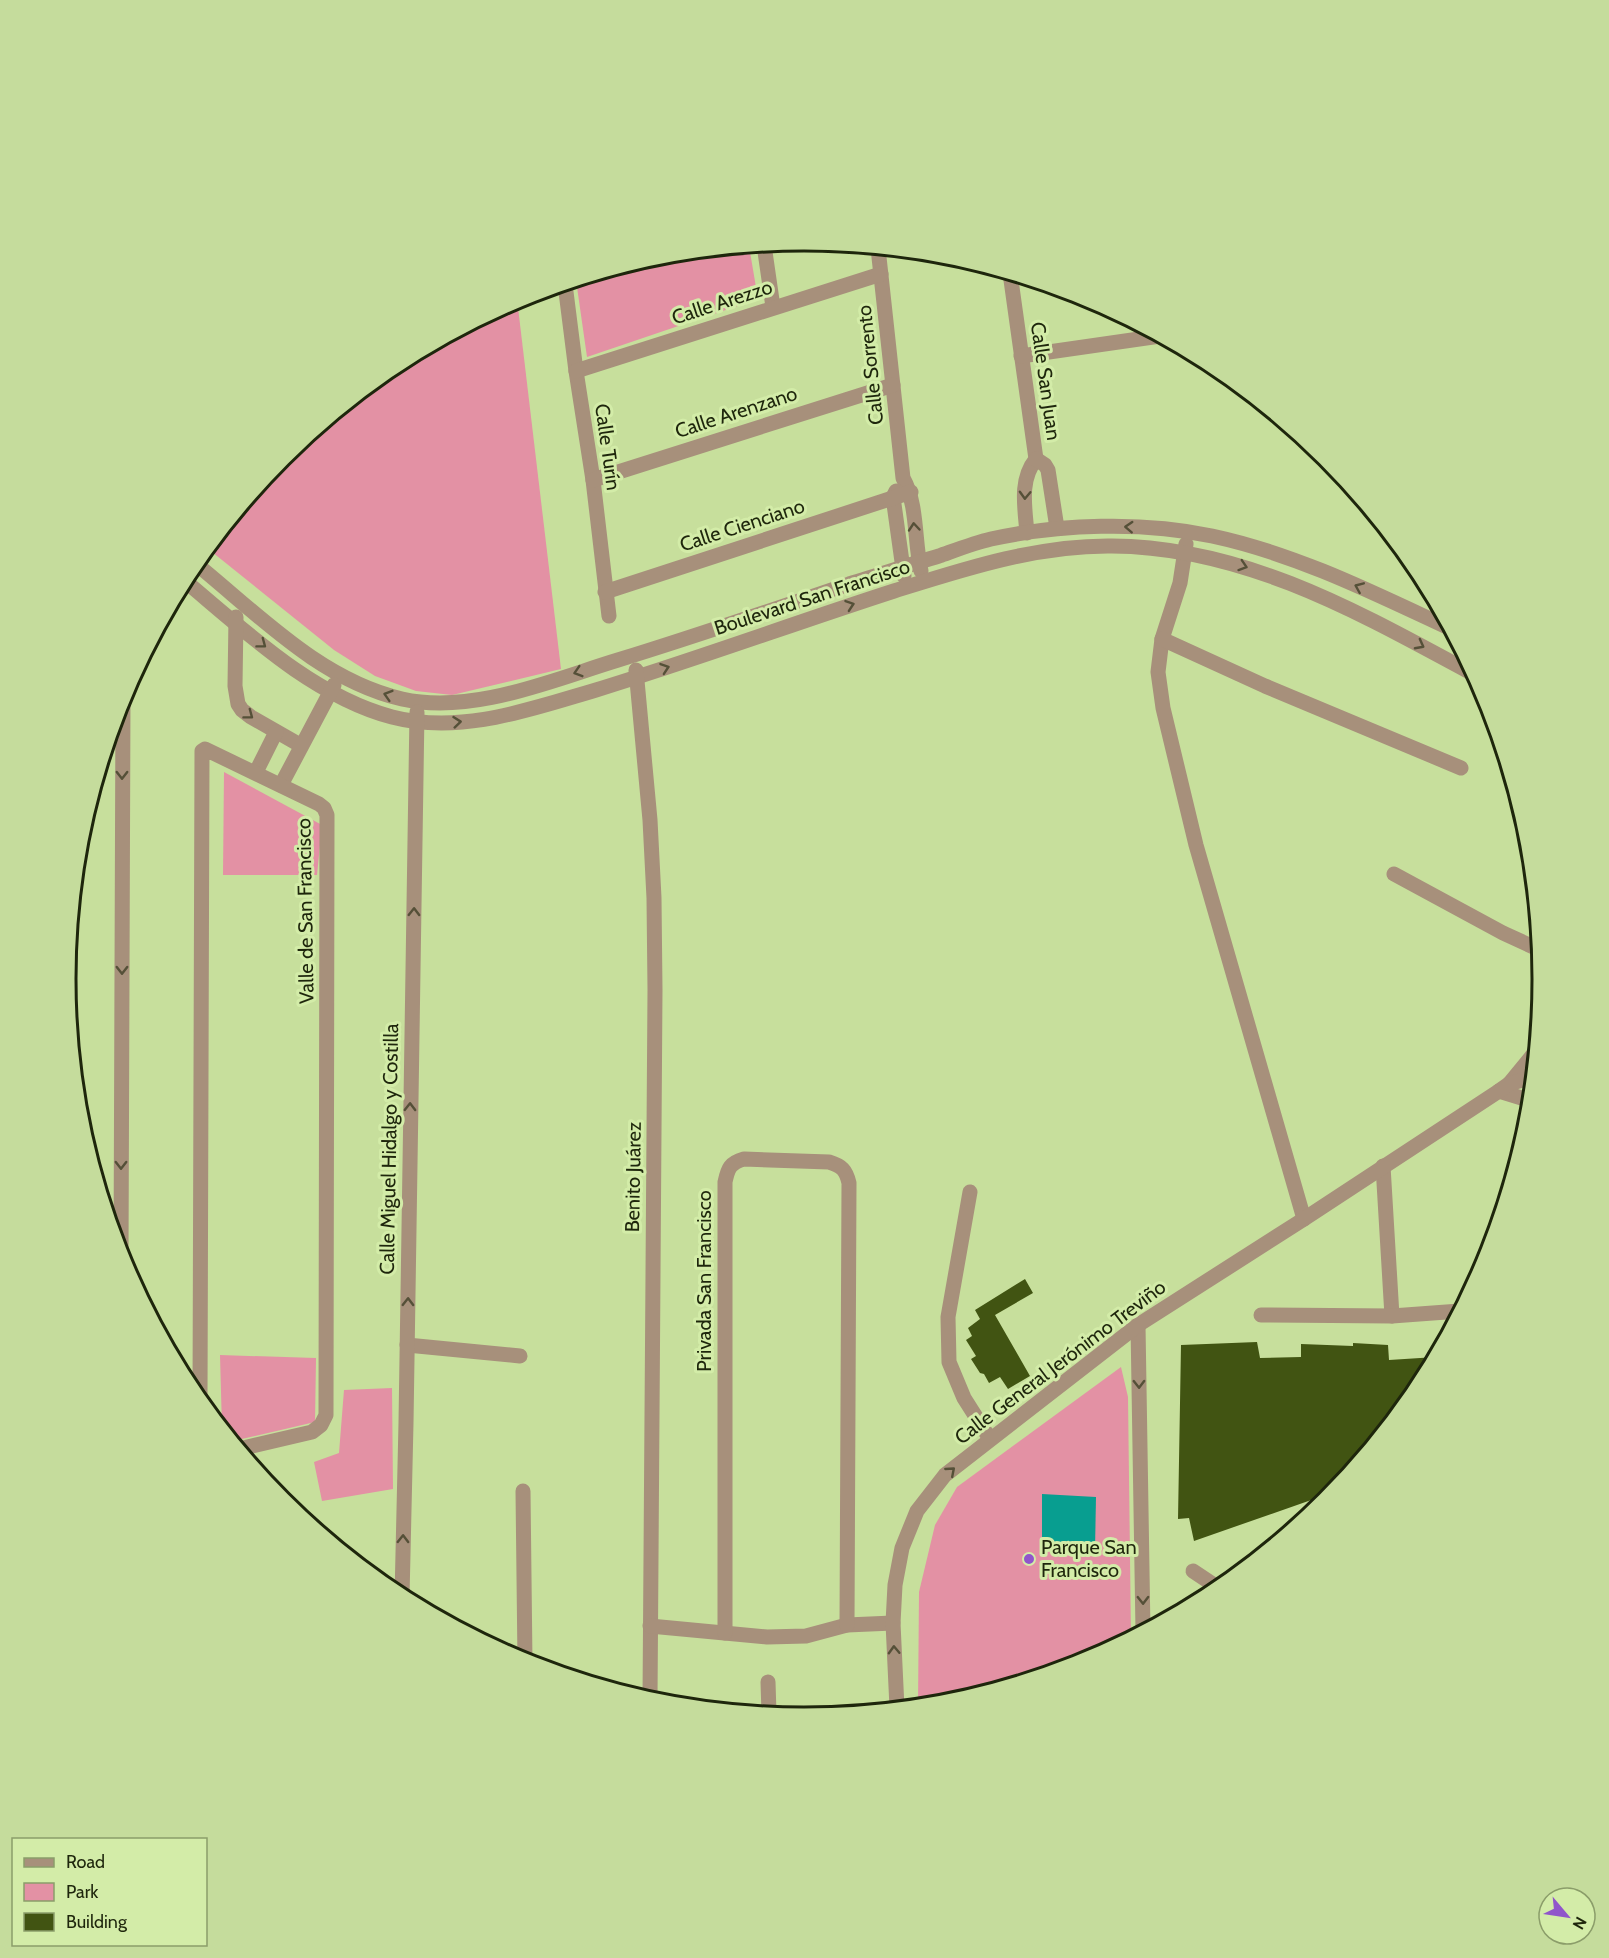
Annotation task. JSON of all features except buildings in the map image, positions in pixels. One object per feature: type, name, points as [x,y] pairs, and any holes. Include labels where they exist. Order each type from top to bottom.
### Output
[{"type":"street","points":[[765,253],[773,307]]},
{"type":"street","name":"Calle Sorrento","points":[[879,255],[903,478],[911,492],[923,582]]},
{"type":"street","name":"Calle Arezzo","points":[[576,371],[881,274]]},
{"type":"street","name":"Calle San Juan","points":[[1011,282],[1036,459],[1030,466],[1025,483],[1027,533]]},
{"type":"street","name":"Calle Turín","points":[[566,291],[609,616]]},
{"type":"street","points":[[1022,356],[1138,333]]},
{"type":"street","name":"Calle Arenzano","points":[[592,480],[893,385]]},
{"type":"street","name":"Calle San Juan","points":[[1036,459],[1048,470],[1057,528]]},
{"type":"street","points":[[903,478],[893,497],[906,587]]},
{"type":"street","name":"Calle Cienciano","points":[[605,592],[911,492]]},
{"type":"street","name":"Boulevard San Francisco","points":[[203,569],[286,639],[340,674],[377,692],[428,704],[465,703],[504,695],[988,540],[1057,528],[1123,526],[1212,536],[1290,559],[1440,624]]},
{"type":"street","points":[[1187,532],[1186,553],[1180,583],[1162,639],[1158,672],[1164,708],[1196,844],[1304,1219]]},
{"type":"street","name":"Boulevard San Francisco","points":[[192,587],[235,623],[329,692],[361,707],[417,722],[450,724],[532,709],[638,677],[906,587],[986,563],[1064,549],[1127,546],[1186,553],[1235,563],[1283,580],[1355,611],[1462,668]]},
{"type":"street","points":[[240,599],[235,623],[235,686],[238,704],[251,717],[300,745]]},
{"type":"street","points":[[1162,639],[1265,686],[1461,768]]},
{"type":"street","name":"Benito Juárez","points":[[633,655],[638,677],[650,820],[656,990],[650,1690]]},
{"type":"street","points":[[281,785],[300,745],[340,674]]},
{"type":"street","name":"Calle Miguel Hidalgo y Costilla","points":[[402,1585],[417,702]]},
{"type":"street","points":[[117,1219],[123,725]]},
{"type":"street","points":[[256,772],[276,732]]},
{"type":"street","name":"Valle de San Francisco","points":[[200,1384],[202,750],[207,749],[319,804],[327,814],[327,1409],[325,1420],[312,1432],[247,1447]]},
{"type":"street","points":[[1394,874],[1531,946]]},
{"type":"street","points":[[1504,1088],[1527,1062]]},
{"type":"street","points":[[1504,1088],[1525,1080]]},
{"type":"street","points":[[1504,1088],[1523,1097]]},
{"type":"street","name":"Calle General Jerónimo Treviño","points":[[897,1701],[893,1623],[895,1585],[900,1557],[916,1511],[945,1475],[1138,1325],[1504,1088]]},
{"type":"street","name":"Privada San Francisco","points":[[725,1633],[725,1182],[729,1168],[734,1161],[744,1159],[829,1162],[841,1166],[847,1173],[849,1183],[847,1625]]},
{"type":"street","points":[[1383,1166],[1392,1316]]},
{"type":"street","points":[[970,1192],[948,1317],[949,1362],[964,1398],[990,1439]]},
{"type":"street","points":[[1261,1315],[1392,1316],[1451,1312]]},
{"type":"street","points":[[1138,1325],[1143,1623]]},
{"type":"street","points":[[407,1345],[520,1356]]},
{"type":"street","points":[[524,1491],[525,1652]]},
{"type":"street","points":[[1193,1571],[1211,1582]]},
{"type":"street","points":[[650,1626],[767,1637],[806,1636],[847,1625],[893,1623]]},
{"type":"street","points":[[768,1682],[768,1705]]},
{"type":"green space","points":[[750,254],[758,299],[587,357],[577,288],[662,265],[709,257]]},
{"type":"green space","points":[[518,310],[561,669],[452,695],[416,691],[375,676],[334,650],[214,554],[257,499],[290,464],[361,401],[441,349]]},
{"type":"green space","points":[[224,772],[322,825],[317,875],[223,875]]},
{"type":"green space","points":[[220,1355],[316,1358],[315,1422],[241,1439],[222,1415]]},
{"type":"green space","name":"Parque San Francisco","points":[[1121,1367],[1128,1397],[1131,1629],[1083,1652],[1039,1668],[993,1682],[918,1698],[919,1592],[935,1525],[957,1487]]},
{"type":"green space","points":[[392,1388],[393,1489],[322,1501],[314,1462],[339,1453],[344,1390]]},
{"type":"water","points":[[1042,1494],[1096,1497],[1095,1550],[1042,1548]]},
{"type":"place","name":"Parque San Francisco","points":[[1029,1559]]}]
